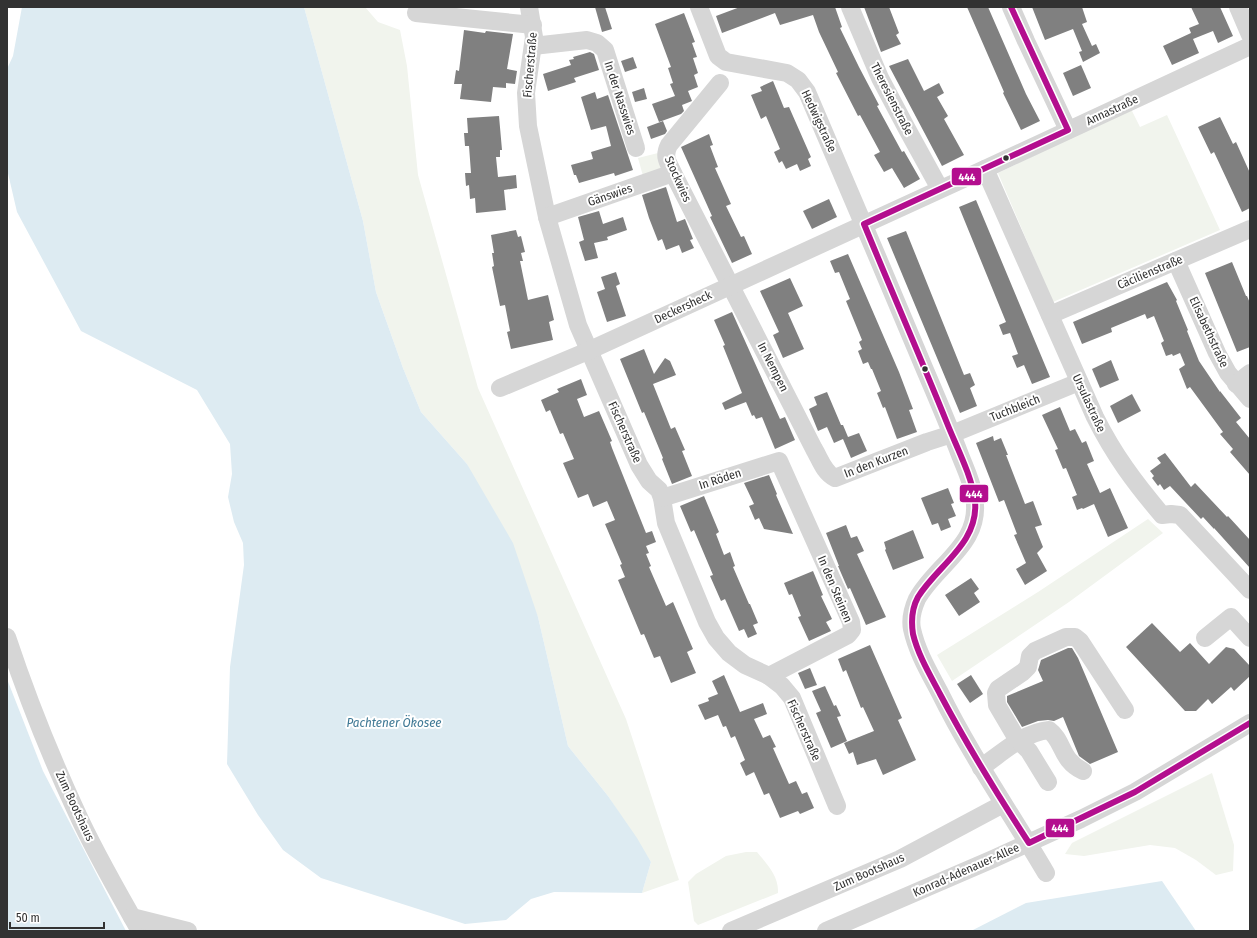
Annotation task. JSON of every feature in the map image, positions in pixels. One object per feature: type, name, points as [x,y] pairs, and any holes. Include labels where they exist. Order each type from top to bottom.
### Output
[{"type":"street","name":"Fischerstraße","points":[[529,7],[533,26],[533,46],[528,69],[526,94],[528,126],[547,216],[569,297],[588,351],[639,465],[649,481],[659,490],[662,498],[666,522],[707,622],[716,638],[729,653],[745,665],[769,676],[782,686],[792,698],[837,806]]},
{"type":"street","name":"Hedwigstraße","points":[[699,7],[718,56],[726,62],[787,73],[798,80],[807,92],[952,434],[974,495],[976,508],[974,520],[971,532],[964,544],[928,583],[917,600],[912,615],[912,626],[919,650],[949,712],[1003,804],[1029,843],[1046,873]]},
{"type":"street","name":"Theresienstraße","points":[[850,7],[880,78],[940,188]]},
{"type":"street","points":[[1012,7],[1068,130]]},
{"type":"street","points":[[1238,7],[1250,35]]},
{"type":"street","points":[[416,12],[533,26]]},
{"type":"street","name":"In der Nasswies","points":[[533,46],[587,40],[597,43],[604,50],[636,148]]},
{"type":"street","name":"Annastraße","points":[[864,224],[1250,46]]},
{"type":"street","name":"Stockwies","points":[[720,83],[669,145],[666,152],[666,157],[731,285]]},
{"type":"street","name":"Ursulastraße","points":[[985,169],[1106,440],[1125,469],[1162,516],[1171,514],[1180,515],[1250,590]]},
{"type":"street","name":"Gänswies","points":[[547,216],[673,173]]},
{"type":"street","name":"Deckersheck","points":[[500,388],[588,351],[864,224]]},
{"type":"street","name":"Cäcilienstraße","points":[[1050,315],[1250,229]]},
{"type":"street","name":"Elisabethstraße","points":[[1176,260],[1217,353],[1228,373],[1243,379],[1250,399]]},
{"type":"street","name":"In Nempen","points":[[731,285],[814,449]]},
{"type":"street","name":"Tuchbleich","points":[[952,434],[1079,382]]},
{"type":"street","name":"In den Kurzen","points":[[814,449],[827,472],[835,478],[952,434]]},
{"type":"street","name":"In Röden","points":[[662,498],[779,461]]},
{"type":"street","name":"In den Steinen","points":[[769,676],[848,635],[852,630],[850,622],[779,461]]},
{"type":"street","points":[[1205,638],[1231,617],[1250,638]]},
{"type":"street","name":"Zum Bootshaus","points":[[7,637],[25,690],[77,814],[136,924],[178,930]]},
{"type":"street","points":[[1048,782],[1029,751],[1019,741],[997,705],[996,693],[998,689],[1028,667],[1030,656],[1035,652],[1066,637],[1075,637],[1080,641],[1125,710]]},
{"type":"street","name":"Konrad-Adenauer-Allee","points":[[826,931],[1029,843],[1135,792],[1250,723]]},
{"type":"street","points":[[983,770],[1019,741],[1049,730],[1054,734],[1066,758],[1076,768],[1083,771]]},
{"type":"street","name":"Zum Bootshaus","points":[[731,931],[900,859],[1003,804]]},
{"type":"shaded area","points":[[304,7],[365,7],[378,22],[400,30],[407,66],[418,175],[478,388],[626,719],[679,880],[642,893],[651,862],[608,796],[568,746],[538,617],[467,464],[421,412],[403,368],[376,292],[363,221]]},
{"type":"shaded area","points":[[1131,109],[1140,127],[1167,115],[1220,230],[1053,302],[998,173]]},
{"type":"shaded area","points":[[658,153],[662,163],[660,169],[643,176],[638,158]]},
{"type":"shaded area","points":[[1148,519],[1163,533],[1069,602],[952,681],[937,655],[1038,592]]},
{"type":"shaded area","points":[[1212,773],[1234,845],[1233,871],[1216,875],[1196,860],[1175,848],[1150,845],[1084,856],[1065,854],[1072,843]]},
{"type":"shaded area","points":[[746,852],[757,852],[768,866],[777,881],[778,893],[698,925],[694,921],[688,882],[696,874],[726,856]]},
{"type":"water","name":"Pachtener Ökosee","points":[[22,7],[304,7],[363,221],[376,292],[403,368],[421,412],[467,464],[513,543],[538,617],[568,746],[608,796],[637,838],[651,862],[642,893],[554,892],[531,899],[506,920],[465,924],[321,878],[283,850],[258,815],[227,764],[230,667],[244,565],[243,543],[234,522],[228,497],[232,474],[230,444],[197,390],[81,331],[17,212],[7,169],[7,69],[13,56]]},
{"type":"water","points":[[7,679],[43,771],[126,931],[7,931]]},
{"type":"water","points":[[1162,881],[1196,931],[971,931],[1026,903]]},
{"type":"building","points":[[595,7],[605,7],[612,29],[602,32]]},
{"type":"building","points":[[740,7],[835,7],[842,27],[840,28],[879,105],[877,106],[902,152],[904,151],[920,179],[904,188],[892,168],[884,172],[874,155],[880,152],[860,115],[858,116],[836,73],[838,72],[819,32],[813,15],[780,25],[775,13],[722,33],[716,16]]},
{"type":"building","points":[[864,7],[889,7],[899,33],[896,35],[901,44],[881,52]]},
{"type":"building","points":[[967,7],[988,7],[1026,94],[1040,121],[1021,130],[1003,93],[1004,92]]},
{"type":"building","points":[[1032,7],[1082,7],[1087,22],[1082,24],[1092,46],[1096,44],[1100,53],[1083,62],[1079,52],[1082,51],[1073,29],[1045,40]]},
{"type":"building","points":[[1191,7],[1220,7],[1233,36],[1218,43],[1213,31],[1193,39],[1199,53],[1172,65],[1163,46],[1191,33],[1189,28],[1199,24]]},
{"type":"building","points":[[684,13],[695,42],[692,43],[697,57],[693,58],[698,73],[694,75],[698,87],[688,91],[692,101],[682,105],[684,111],[681,114],[659,122],[652,104],[675,96],[670,84],[673,83],[668,68],[671,67],[655,24]]},
{"type":"building","points":[[464,30],[485,33],[486,31],[513,34],[507,69],[517,71],[515,84],[506,83],[506,88],[493,87],[491,102],[460,99],[462,84],[454,84],[456,70],[459,71]]},
{"type":"building","points":[[590,52],[594,54],[599,70],[574,78],[576,82],[548,91],[543,74],[571,65],[569,60],[574,59],[573,57]]},
{"type":"building","points":[[633,57],[637,68],[625,72],[621,61]]},
{"type":"building","points":[[908,59],[924,91],[939,83],[944,93],[937,97],[948,116],[944,119],[964,155],[942,166],[889,66]]},
{"type":"building","points":[[1081,65],[1091,88],[1073,96],[1063,73]]},
{"type":"building","points":[[773,81],[784,108],[789,107],[811,157],[808,159],[811,166],[800,171],[797,164],[786,169],[782,161],[779,163],[774,152],[780,149],[766,116],[761,119],[751,95],[762,91],[760,87]]},
{"type":"building","points":[[644,88],[647,99],[635,102],[632,92]]},
{"type":"building","points":[[595,92],[597,99],[608,95],[633,170],[615,176],[614,173],[579,183],[576,175],[574,175],[571,165],[593,159],[591,152],[611,146],[606,126],[591,130],[581,97]]},
{"type":"building","points":[[499,116],[502,150],[500,150],[500,157],[496,157],[498,177],[516,175],[517,188],[504,190],[506,210],[476,213],[475,198],[470,199],[469,185],[466,186],[465,173],[471,173],[469,146],[465,146],[464,133],[468,133],[467,118]]},
{"type":"building","points":[[1220,117],[1233,144],[1236,142],[1250,173],[1250,208],[1242,212],[1214,152],[1211,154],[1198,127]]},
{"type":"building","points":[[663,121],[667,131],[665,134],[651,139],[647,127]]},
{"type":"building","points":[[709,134],[713,145],[710,146],[718,167],[715,168],[731,204],[726,206],[741,237],[744,236],[752,254],[732,263],[710,217],[712,216],[681,147]]},
{"type":"building","points":[[666,187],[677,222],[685,219],[693,239],[690,240],[694,248],[682,253],[679,245],[666,250],[662,239],[658,241],[642,195]]},
{"type":"building","points":[[829,199],[837,217],[812,229],[803,211]]},
{"type":"building","points":[[976,200],[1050,377],[1032,384],[1024,365],[1017,368],[1012,356],[1018,354],[1010,333],[1003,335],[999,325],[1006,322],[959,207]]},
{"type":"building","points":[[599,211],[603,224],[623,217],[627,230],[607,237],[608,240],[594,243],[598,258],[585,261],[579,242],[584,240],[578,217]]},
{"type":"building","points":[[516,230],[518,237],[521,236],[525,252],[521,253],[523,261],[520,261],[528,300],[548,295],[554,320],[549,322],[553,340],[511,349],[507,332],[510,331],[505,305],[500,306],[492,267],[494,266],[492,253],[494,253],[491,235]]},
{"type":"building","points":[[906,231],[964,375],[970,373],[975,385],[970,388],[977,406],[960,413],[887,238]]},
{"type":"building","points":[[848,254],[899,372],[913,409],[909,410],[917,432],[897,439],[885,407],[883,408],[877,393],[881,391],[872,369],[868,362],[863,364],[858,351],[862,349],[859,342],[862,340],[846,301],[850,299],[839,272],[835,273],[830,261]]},
{"type":"building","points":[[1232,262],[1250,303],[1250,347],[1237,352],[1205,273]]},
{"type":"building","points":[[616,272],[620,284],[616,286],[626,316],[607,322],[597,292],[605,289],[601,277]]},
{"type":"building","points":[[790,278],[803,306],[788,313],[804,349],[783,358],[773,335],[779,332],[760,291]]},
{"type":"building","points":[[1167,282],[1177,300],[1176,301],[1199,361],[1220,392],[1241,418],[1236,422],[1250,439],[1250,475],[1230,452],[1233,449],[1220,434],[1223,432],[1190,387],[1187,389],[1179,369],[1185,365],[1180,353],[1173,356],[1172,354],[1166,356],[1161,343],[1164,341],[1154,316],[1147,319],[1145,314],[1111,328],[1112,332],[1082,344],[1073,322]]},
{"type":"building","points":[[732,312],[780,419],[785,417],[795,440],[775,449],[762,417],[756,419],[754,415],[752,416],[746,402],[725,410],[722,403],[742,393],[723,346],[725,345],[714,320]]},
{"type":"building","points":[[644,349],[654,374],[665,358],[670,361],[676,375],[653,384],[671,429],[675,427],[685,450],[682,451],[692,476],[672,484],[644,412],[642,413],[620,359]]},
{"type":"building","points":[[1111,360],[1119,380],[1100,388],[1092,369]]},
{"type":"building","points":[[581,379],[587,395],[577,399],[584,417],[599,411],[612,441],[610,442],[612,448],[646,533],[652,531],[656,542],[646,546],[649,553],[646,554],[651,566],[649,567],[666,606],[673,602],[693,649],[687,652],[696,673],[671,683],[660,656],[654,658],[644,634],[641,635],[618,580],[625,577],[620,565],[622,564],[605,524],[615,520],[607,501],[593,507],[588,494],[578,498],[563,463],[574,459],[563,433],[560,434],[550,410],[546,412],[541,400],[559,392],[557,389]]},
{"type":"building","points":[[827,392],[841,425],[843,425],[848,437],[859,433],[867,451],[851,458],[843,439],[834,443],[827,427],[818,431],[809,409],[817,405],[814,397]]},
{"type":"building","points":[[1132,394],[1141,411],[1118,423],[1110,406]]},
{"type":"building","points":[[1060,407],[1070,431],[1075,429],[1082,443],[1086,441],[1094,461],[1087,464],[1100,493],[1110,488],[1128,528],[1108,537],[1094,504],[1077,510],[1072,497],[1077,495],[1066,468],[1063,469],[1055,450],[1058,449],[1042,415]]},
{"type":"building","points":[[993,436],[994,441],[1001,438],[1025,504],[1033,501],[1042,525],[1035,527],[1043,547],[1037,553],[1047,571],[1025,585],[1016,569],[1026,563],[1014,535],[1017,534],[1004,500],[999,502],[976,443]]},
{"type":"building","points":[[1165,453],[1191,487],[1195,483],[1250,540],[1250,568],[1214,528],[1203,517],[1201,519],[1170,486],[1164,490],[1160,484],[1158,486],[1152,478],[1154,476],[1150,471],[1161,463],[1157,458]]},
{"type":"building","points":[[769,475],[793,534],[764,529],[759,518],[755,520],[749,506],[754,504],[744,483]]},
{"type":"building","points":[[948,488],[954,503],[951,504],[956,516],[948,519],[951,527],[941,531],[938,523],[932,525],[921,498]]},
{"type":"building","points":[[704,496],[719,532],[716,534],[724,555],[730,552],[735,566],[733,567],[758,623],[753,625],[757,634],[748,638],[744,629],[739,631],[725,599],[721,601],[710,576],[713,575],[694,530],[691,532],[680,506]]},
{"type":"building","points":[[846,525],[851,538],[857,536],[864,551],[857,554],[886,617],[866,625],[850,588],[848,589],[838,566],[826,533]]},
{"type":"building","points":[[913,530],[924,558],[893,570],[885,550],[884,542]]},
{"type":"building","points":[[813,571],[823,595],[821,596],[832,619],[826,622],[831,631],[809,641],[798,617],[801,616],[792,594],[789,595],[784,583]]},
{"type":"building","points":[[971,578],[979,589],[974,593],[980,602],[959,616],[945,595]]},
{"type":"building","points":[[1152,623],[1180,652],[1190,643],[1209,664],[1226,647],[1234,649],[1250,666],[1250,676],[1234,691],[1231,687],[1212,704],[1208,699],[1196,711],[1185,711],[1126,647]]},
{"type":"building","points":[[870,645],[902,718],[898,720],[916,760],[883,775],[876,759],[857,765],[853,752],[849,754],[844,743],[874,731],[863,707],[861,708],[846,670],[843,672],[838,659]]},
{"type":"building","points":[[1068,648],[1072,648],[1078,658],[1118,752],[1090,764],[1079,756],[1063,717],[1054,721],[1038,721],[1022,727],[1007,702],[1007,696],[1043,681],[1038,670],[1041,660]]},
{"type":"building","points":[[810,668],[817,685],[805,689],[798,673]]},
{"type":"building","points":[[724,675],[740,712],[763,703],[767,714],[754,719],[763,738],[770,735],[776,747],[773,748],[789,784],[796,781],[802,794],[807,792],[814,808],[800,814],[798,811],[780,818],[769,793],[764,795],[754,772],[746,776],[740,763],[745,760],[735,736],[731,738],[726,726],[723,727],[718,715],[705,720],[698,705],[709,701],[708,698],[718,694],[712,681]]},
{"type":"building","points":[[971,675],[983,694],[970,703],[957,684]]},
{"type":"building","points":[[825,686],[834,706],[836,705],[841,716],[837,717],[847,741],[831,748],[816,713],[821,711],[812,691]]},
{"type":"transit line","name":"444","points":[[1011,7],[1068,130],[864,224],[963,461],[971,482],[975,501],[975,516],[971,529],[964,541],[956,553],[926,585],[916,601],[912,619],[915,642],[928,672],[961,732],[1029,843],[1135,792],[1250,723]]}]
